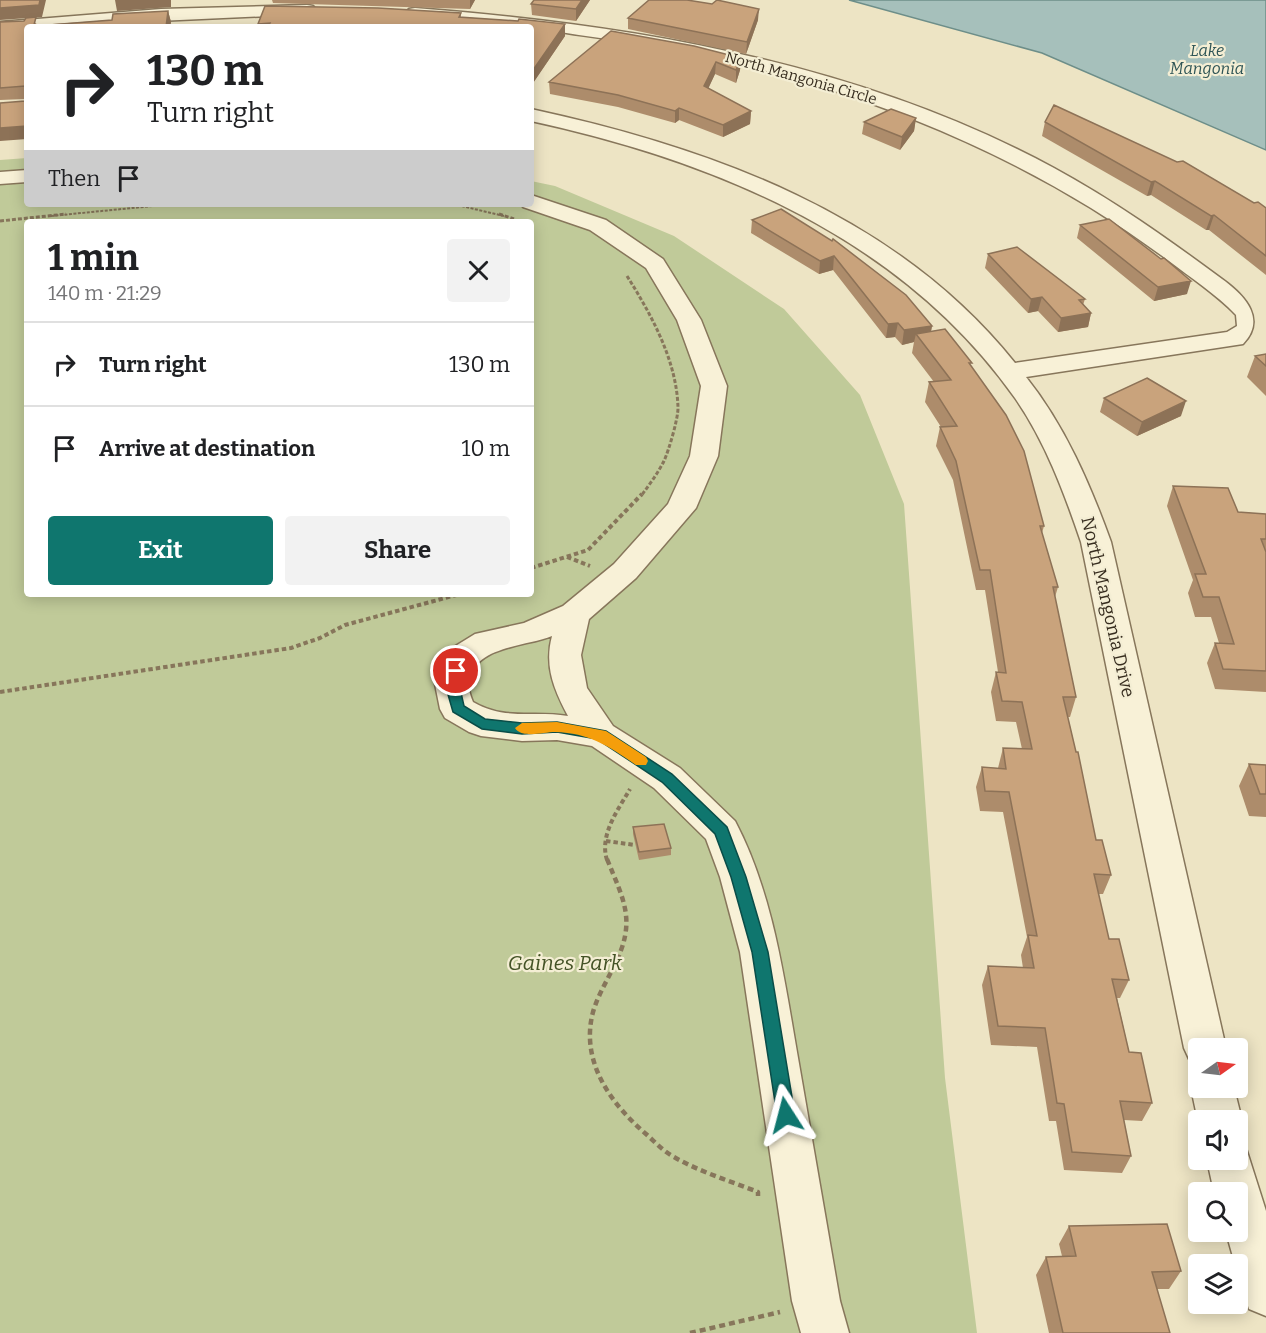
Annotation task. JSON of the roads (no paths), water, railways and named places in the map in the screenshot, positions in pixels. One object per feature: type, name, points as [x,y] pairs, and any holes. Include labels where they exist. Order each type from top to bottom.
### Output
[{"type":"street","points":[[40,24],[216,11],[325,10]]},
{"type":"street","name":"North Mangonia Circle","points":[[396,12],[526,22],[670,44],[798,75],[906,111],[1004,152],[1099,203],[1158,241],[1214,283],[1246,310],[1251,318],[1251,327],[1245,334],[1234,339],[1009,372]]},
{"type":"street","points":[[0,27],[24,25]]},
{"type":"street","name":"North Mangonia Drive","points":[[534,116],[589,127],[672,150],[749,180],[812,211],[872,247],[946,304],[980,338],[1025,393],[1058,446],[1079,492],[1096,542],[1203,1038]]},
{"type":"street","points":[[0,178],[24,176]]},
{"type":"street","points":[[534,203],[598,225],[655,264],[689,320],[714,386],[704,456],[681,508],[625,571],[574,614],[531,632],[486,642],[461,658],[452,684],[458,709],[482,723],[522,728],[557,727],[601,735]]},
{"type":"street","points":[[574,614],[565,654],[566,676],[575,701],[601,735],[667,778],[722,831],[739,877],[760,952],[816,1301],[825,1333]]},
{"type":"street","points":[[1248,1231],[1266,1292]]},
{"type":"water","name":"Lake Mangonia","points":[[849,0],[1266,0],[1266,150],[1042,53]]},
{"type":"park label","name":"Gaines Park","points":[[565,963]]}]
